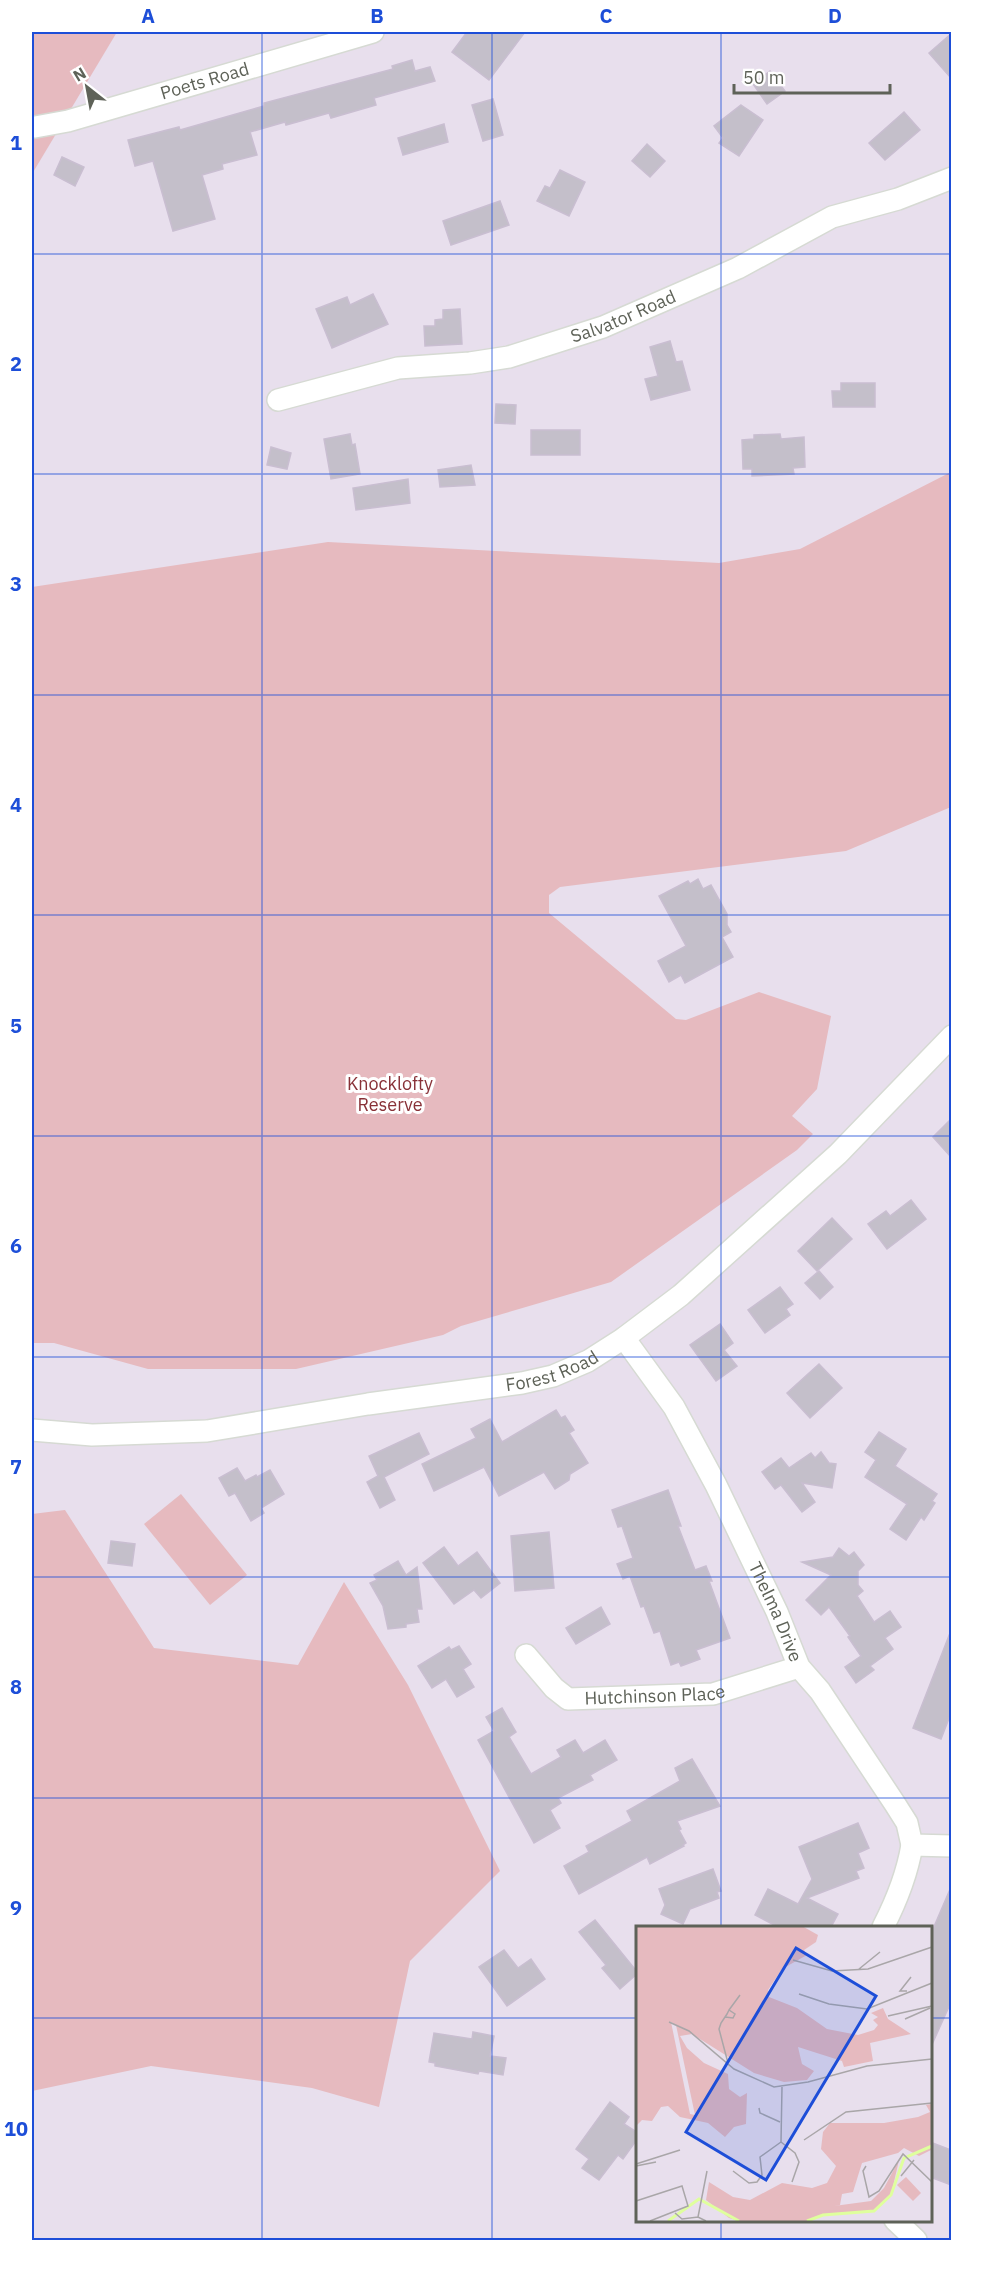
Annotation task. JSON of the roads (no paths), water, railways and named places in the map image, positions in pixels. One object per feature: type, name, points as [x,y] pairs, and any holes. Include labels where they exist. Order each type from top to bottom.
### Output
[{"type":"street","name":"Poets Road","points":[[35,127],[68,121],[373,32]]},
{"type":"street","name":"Salvator Road","points":[[278,400],[398,368],[470,363],[509,357],[603,327],[738,268],[832,217],[898,199],[951,178]]},
{"type":"street","name":"Forest Road","points":[[32,1430],[92,1435],[207,1431],[368,1404],[522,1383],[553,1376],[588,1360],[624,1338],[681,1295],[774,1214],[838,1154],[951,1036]]},
{"type":"street","name":"Thelma Drive","points":[[624,1338],[679,1417],[716,1485],[777,1612],[800,1667],[820,1691],[907,1823],[912,1845]]},
{"type":"street","name":"Hutchinson Place","points":[[526,1655],[554,1688],[568,1699],[713,1694],[800,1667]]},
{"type":"street","points":[[883,1926],[899,1894],[908,1868],[912,1845],[951,1846]]},
{"type":"street","points":[[896,2221],[916,2241]]},
{"type":"park label","name":"Knocklofty Reserve","points":[[390,1094]]}]
